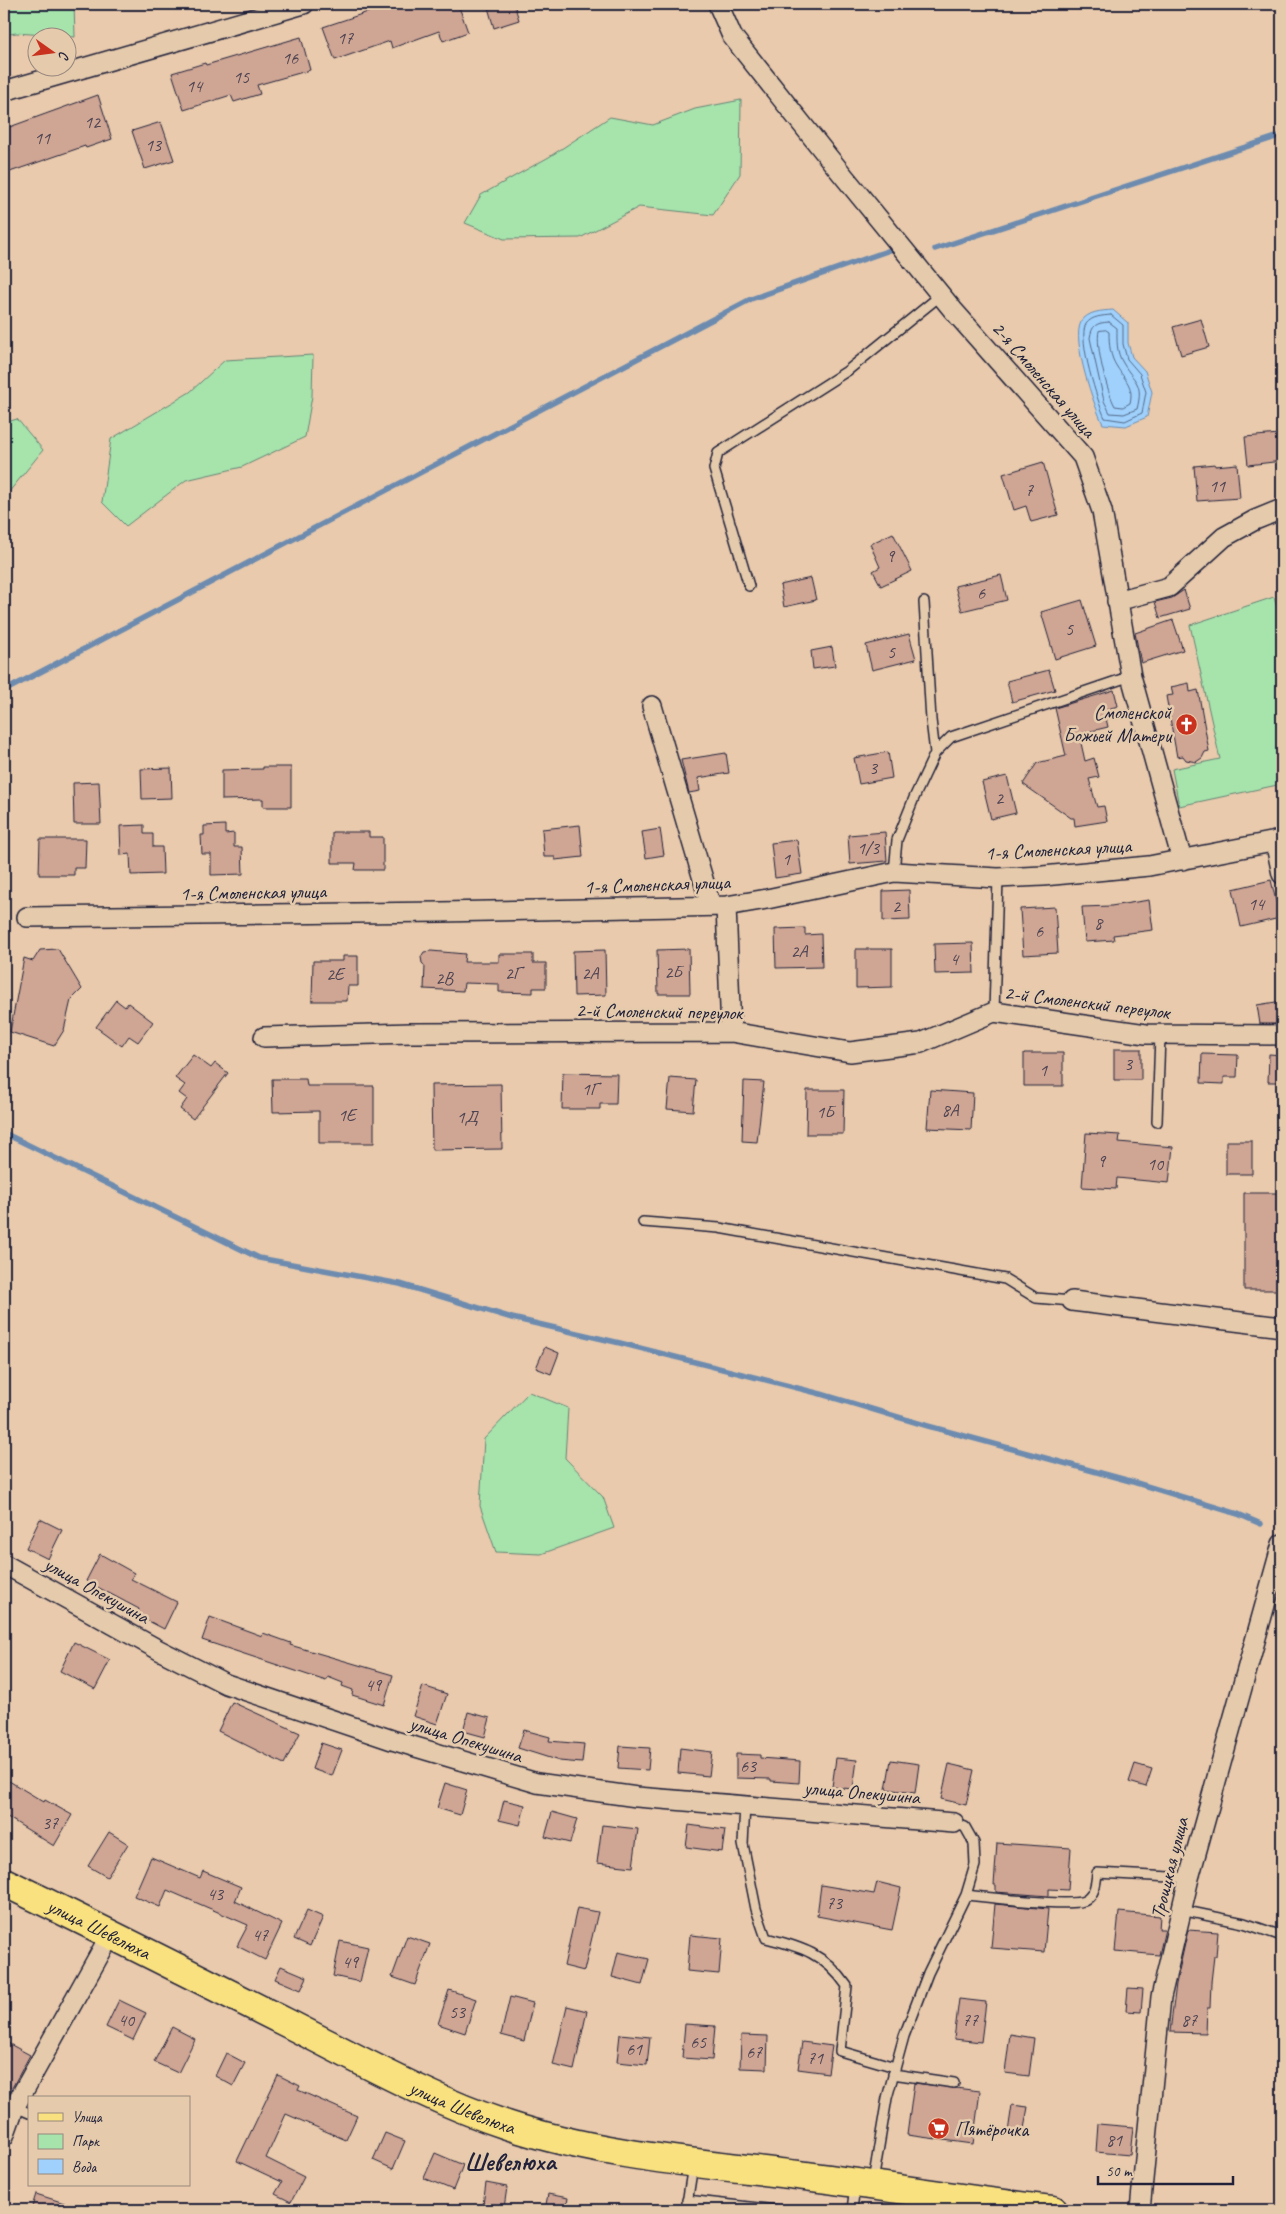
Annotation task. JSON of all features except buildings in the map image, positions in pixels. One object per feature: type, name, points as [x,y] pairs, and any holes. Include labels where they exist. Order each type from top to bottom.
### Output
[{"type":"main road","name":"улица Шевелюха","points":[[4,1882],[401,2081],[474,2113],[568,2142],[637,2155],[1053,2210]]},
{"type":"street","name":"2-я Смоленская улица","points":[[718,4],[732,36],[941,295],[1083,457],[1102,511],[1131,676],[1182,860]]},
{"type":"street","points":[[4,91],[297,5]]},
{"type":"street","points":[[1117,601],[1169,587],[1224,537],[1255,520],[1282,509]]},
{"type":"street","points":[[652,706],[719,906],[731,1032]]},
{"type":"street","points":[[1279,840],[1282,874]]},
{"type":"street","name":"1-я Смоленская улица","points":[[27,918],[719,906],[767,900],[894,872],[998,878],[1149,866],[1279,840]]},
{"type":"street","name":"2-й Смоленский переулок","points":[[264,1037],[412,1033],[731,1032],[850,1052],[921,1043],[994,1012],[1036,1020],[1160,1035],[1282,1035]]},
{"type":"street","points":[[1072,1301],[1282,1327]]},
{"type":"street","name":"Троицкая улица","points":[[1140,2210],[1161,1997],[1188,1878],[1282,1544]]},
{"type":"street","name":"улица Опекушина","points":[[4,1564],[159,1650],[226,1684],[392,1740],[537,1783],[637,1797],[954,1823]]},
{"type":"street","points":[[4,2136],[15,2108],[111,1934]]},
{"type":"lane","points":[[749,586],[714,469],[718,454],[847,370],[941,295]]},
{"type":"lane","points":[[924,602],[935,753]]},
{"type":"lane","points":[[894,872],[897,840],[935,753],[951,736],[1131,676]]},
{"type":"lane","points":[[994,1012],[998,878]]},
{"type":"lane","points":[[1157,1122],[1160,1035]]},
{"type":"lane","points":[[643,1222],[719,1228],[1005,1279],[1036,1298],[1072,1301]]},
{"type":"lane","points":[[745,1805],[743,1844],[756,1909],[766,1938],[810,1951],[835,1968],[847,1986],[840,2051],[894,2070],[954,2083]]},
{"type":"lane","points":[[852,2210],[864,2184],[904,2036],[928,1973],[966,1895],[975,1864],[974,1843],[965,1827],[954,1823]]},
{"type":"lane","points":[[966,1895],[1065,1903],[1084,1902],[1091,1896],[1096,1885],[1096,1872],[1188,1878]]},
{"type":"lane","points":[[1181,1910],[1244,1923],[1282,1936]]},
{"type":"lane","points":[[686,2210],[693,2163]]},
{"type":"lane","points":[[688,2200],[778,2210]]},
{"type":"green space","points":[[4,4],[74,4],[75,28],[28,28],[28,34],[4,35]]},
{"type":"green space","points":[[741,100],[740,174],[713,215],[639,207],[580,238],[504,239],[465,223],[481,195],[549,157],[610,117],[653,125],[695,109]]},
{"type":"green space","points":[[313,355],[312,396],[305,437],[242,467],[186,480],[126,526],[102,502],[111,439],[190,392],[225,360]]},
{"type":"green space","points":[[17,419],[43,450],[4,498],[4,423]]},
{"type":"green space","points":[[1274,597],[1282,625],[1282,784],[1179,806],[1172,769],[1220,759],[1190,625]]},
{"type":"green space","points":[[529,1392],[568,1408],[565,1458],[603,1497],[614,1528],[541,1554],[496,1552],[480,1506],[484,1439]]},
{"type":"water","points":[[1113,310],[1128,323],[1128,343],[1132,357],[1145,371],[1152,392],[1147,417],[1126,426],[1103,424],[1089,389],[1079,343],[1079,331],[1084,318],[1095,312]]},
{"type":"waterway","points":[[935,249],[1282,135]]},
{"type":"waterway","points":[[4,691],[751,299],[890,250]]},
{"type":"waterway","points":[[4,1133],[259,1258],[400,1284],[512,1318],[620,1343],[821,1394],[928,1426],[1130,1481],[1238,1514],[1261,1524]]},
{"type":"place","name":"Смоленской Божьей Матери","points":[[1187,724]]},
{"type":"place","name":"Пятёрочка","points":[[939,2129]]},
{"type":"district","name":"Шевелюха","points":[[510,2161]]}]
